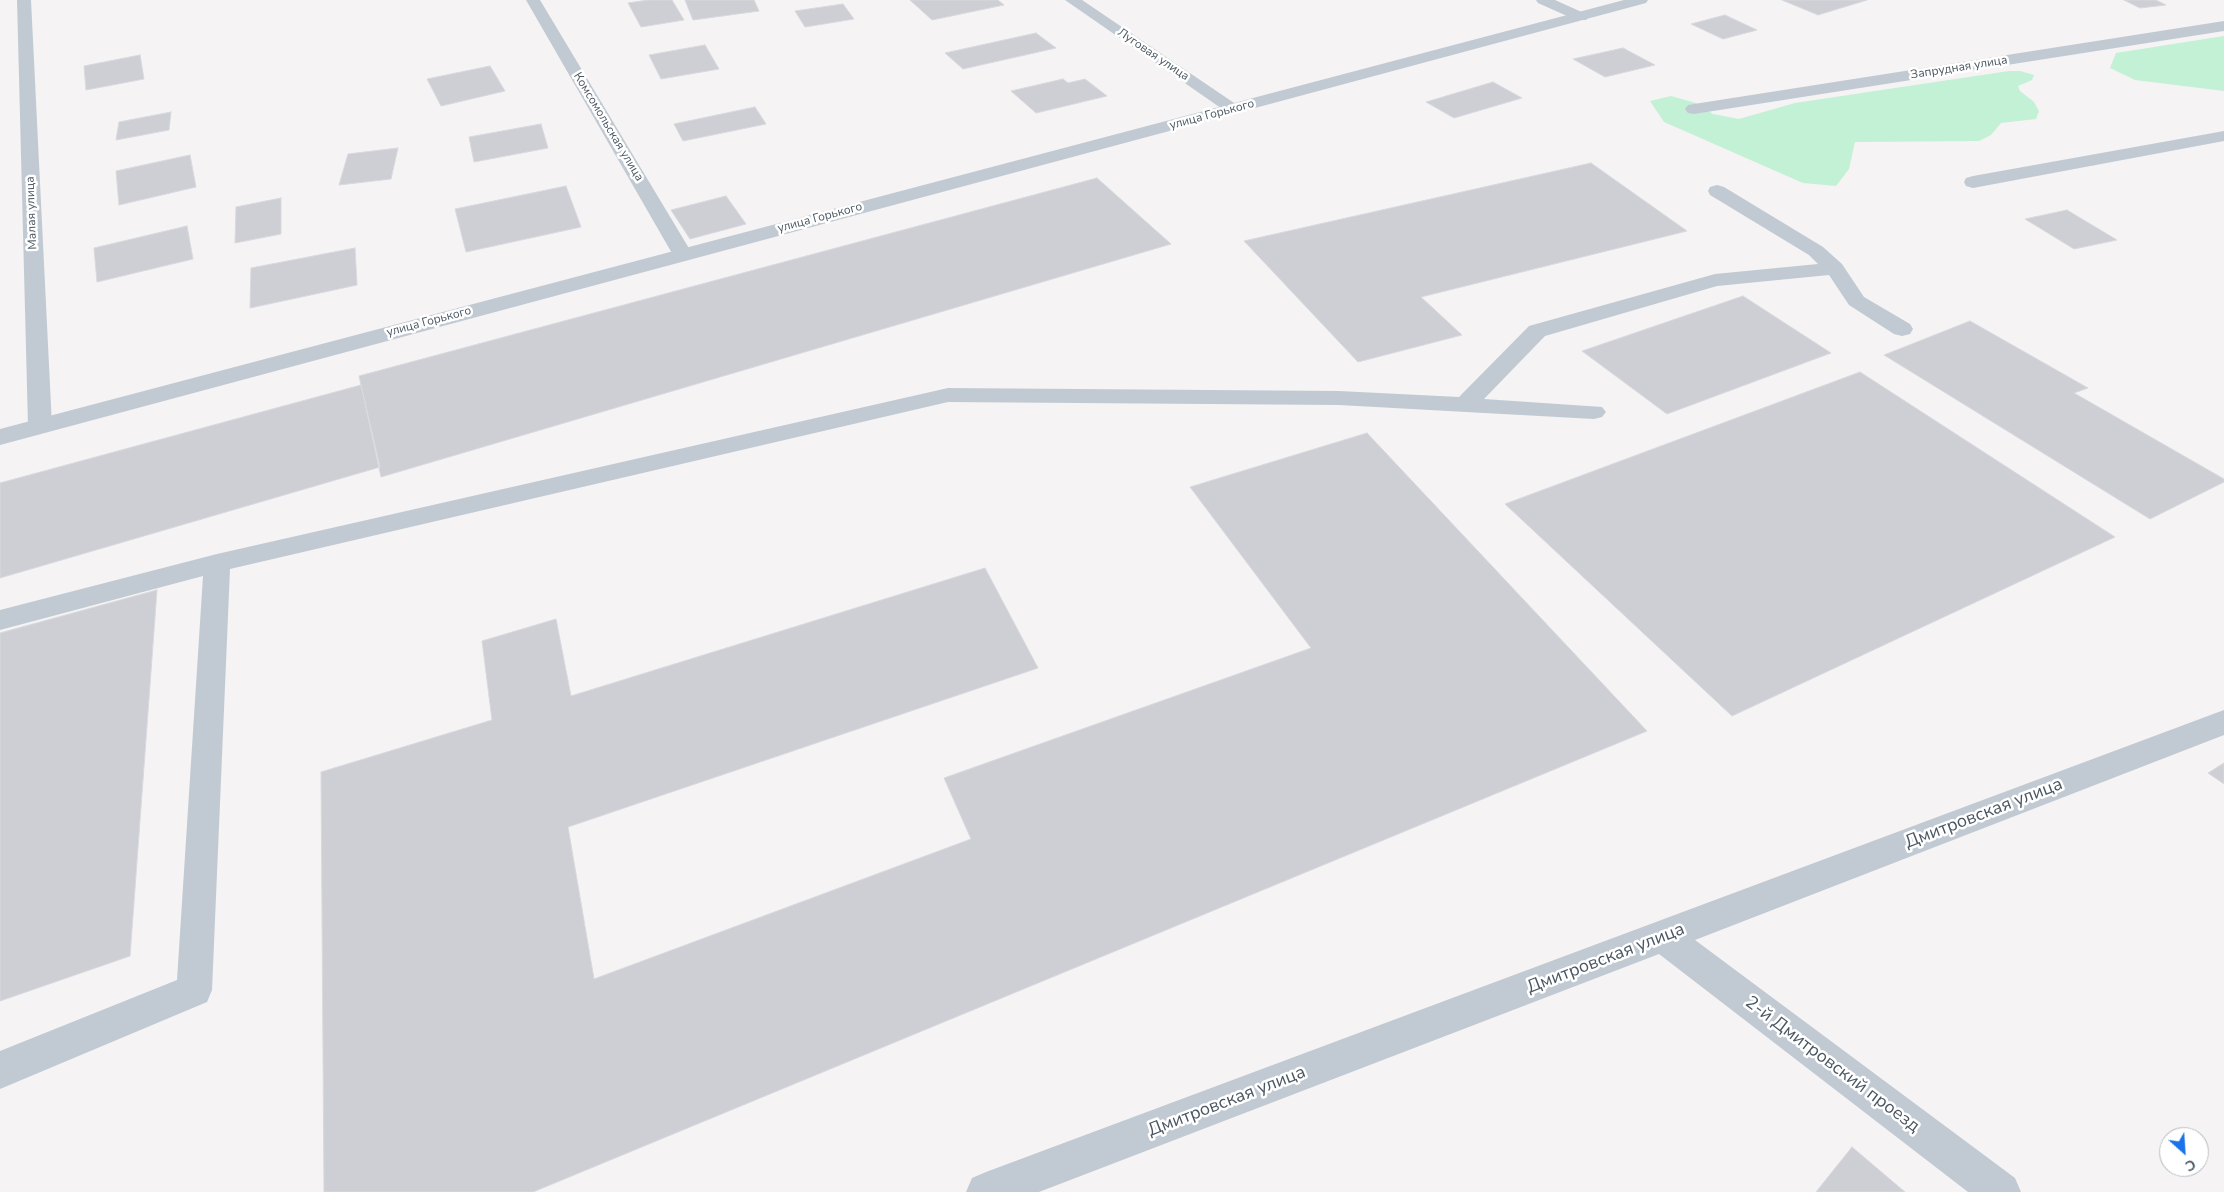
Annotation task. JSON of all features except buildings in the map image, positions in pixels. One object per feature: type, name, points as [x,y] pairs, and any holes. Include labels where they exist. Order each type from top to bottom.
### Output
[{"type":"street","name":"Малая улица","points":[[24,0],[40,426]]},
{"type":"street","name":"Комсомольская улица","points":[[533,0],[683,255]]},
{"type":"street","name":"Луговая улица","points":[[1072,0],[1234,109]]},
{"type":"street","points":[[1544,0],[1582,17]]},
{"type":"street","name":"улица Горького","points":[[0,437],[1641,0]]},
{"type":"street","name":"Запрудная улица","points":[[1694,109],[2224,26]]},
{"type":"street","points":[[1973,182],[2224,136]]},
{"type":"street","points":[[1717,191],[1816,251],[1835,268],[1856,301],[1902,329]]},
{"type":"street","points":[[1465,405],[1537,331],[1715,280],[1835,268]]},
{"type":"street","points":[[0,620],[218,563],[948,395],[1340,398],[1594,412]]},
{"type":"street","points":[[0,1070],[194,990],[218,563]]},
{"type":"street","name":"Дмитровская улица","points":[[986,1192],[1663,937],[2224,722]]},
{"type":"street","name":"2-й Дмитровский проезд","points":[[1663,937],[2001,1192]]},
{"type":"green space","points":[[2224,36],[2224,91],[2135,80],[2110,68],[2116,53]]},
{"type":"green space","points":[[2009,71],[2020,71],[2034,75],[2032,80],[2018,86],[2020,91],[2034,102],[2039,111],[2036,119],[2001,123],[1991,135],[1979,141],[1855,142],[1849,169],[1836,186],[1803,183],[1664,122],[1650,101],[1671,96],[1696,103],[1713,114],[1739,119],[1795,103]]}]
